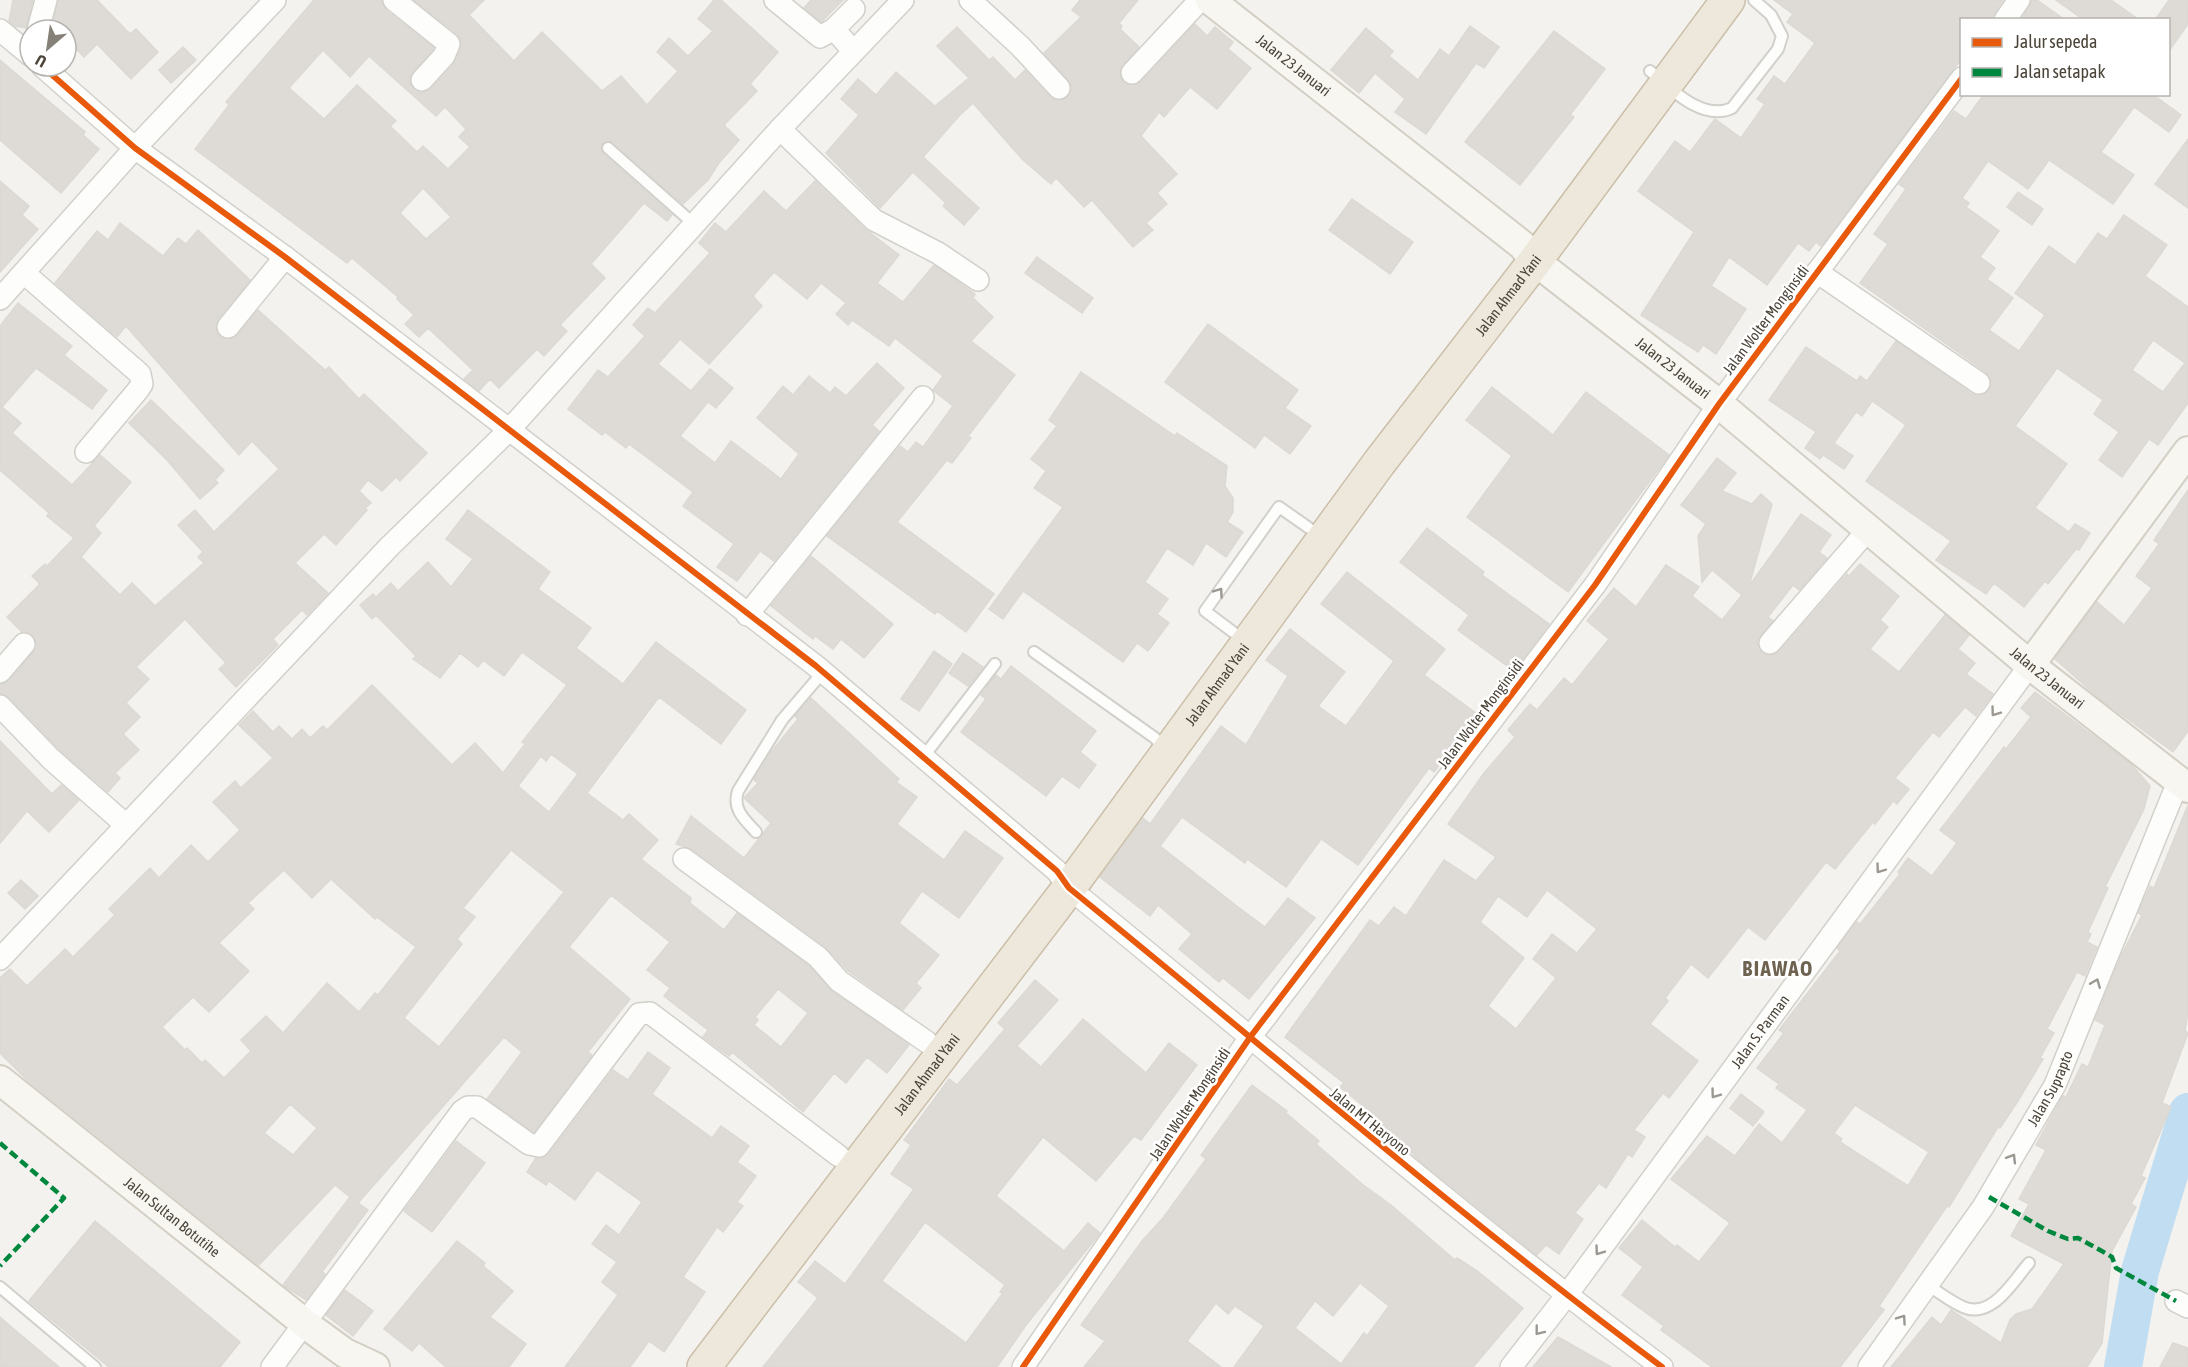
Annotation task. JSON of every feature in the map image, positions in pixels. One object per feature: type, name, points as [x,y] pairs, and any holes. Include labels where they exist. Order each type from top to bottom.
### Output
[{"type":"highway","name":"Jalan Ahmad Yani","points":[[679,1367],[814,1206],[1063,880],[1408,409],[1528,253],[1657,77],[1702,0]]},
{"type":"highway","name":"Jalan Ahmad Yani","points":[[1657,77],[1728,0]]},
{"type":"highway","name":"Jalan Ahmad Yani","points":[[1161,745],[1233,632],[1309,528],[1408,409]]},
{"type":"highway","name":"Jalan Ahmad Yani","points":[[704,1367],[814,1206],[839,1156],[927,1042],[971,1000]]},
{"type":"street","points":[[41,18],[46,0]]},
{"type":"street","points":[[0,299],[135,148],[275,0]]},
{"type":"street","points":[[394,0],[448,44],[444,56],[422,80]]},
{"type":"street","points":[[776,0],[819,37],[834,29],[854,9]]},
{"type":"street","points":[[0,959],[389,547],[509,430],[780,129],[903,0]]},
{"type":"street","points":[[970,0],[1020,46],[1059,88]]},
{"type":"street","points":[[1132,74],[1200,0]]},
{"type":"street","name":"Jalan 23 Januari","points":[[1210,0],[1719,404],[1867,531],[2030,665],[2183,785]]},
{"type":"street","points":[[2006,18],[2019,0]]},
{"type":"street","points":[[834,29],[853,51]]},
{"type":"street","points":[[5,34],[18,45]]},
{"type":"street","name":"Jalan MT Haryono","points":[[56,78],[135,148],[285,257],[819,669],[924,756],[1063,880],[1340,1113],[1566,1296],[1662,1367]]},
{"type":"street","name":"Jalan Wolter Monginsidi","points":[[1023,1367],[1251,1036],[1595,585],[1719,404],[1960,81]]},
{"type":"street","points":[[780,129],[874,220],[938,253],[978,280]]},
{"type":"street","points":[[228,327],[285,257]]},
{"type":"street","points":[[1817,272],[1979,383]]},
{"type":"street","points":[[24,273],[142,378],[138,390],[86,452]]},
{"type":"street","points":[[747,615],[923,397]]},
{"type":"street","points":[[2030,665],[2188,451]]},
{"type":"street","points":[[1770,644],[1867,531]]},
{"type":"street","points":[[0,672],[24,644]]},
{"type":"street","name":"Jalan S. Parman","points":[[1511,1367],[1566,1296],[2030,665]]},
{"type":"street","points":[[0,706],[51,759],[126,825]]},
{"type":"street","name":"Jalan Suprapto","points":[[1869,1367],[1983,1207],[2055,1084],[2183,785]]},
{"type":"street","points":[[684,859],[818,957],[839,981],[927,1042]]},
{"type":"street","points":[[272,1367],[462,1111],[468,1107],[477,1107],[528,1144],[539,1146],[639,1014],[650,1013],[839,1156]]},
{"type":"street","name":"Jalan Sultan Botutihe","points":[[0,1080],[350,1360],[375,1367]]},
{"type":"lane","points":[[1657,77],[1706,112],[1722,113],[1732,108],[1778,48],[1782,36],[1771,15],[1754,0]]},
{"type":"lane","points":[[608,148],[694,224]]},
{"type":"lane","points":[[1034,652],[1161,745]]},
{"type":"lane","points":[[924,756],[995,664]]},
{"type":"lane","points":[[756,832],[738,812],[736,798],[738,791],[782,720],[819,669]]},
{"type":"lane","points":[[1927,1285],[1963,1307],[1981,1308],[1999,1299],[2029,1263]]},
{"type":"lane","points":[[0,1287],[95,1367]]},
{"type":"building","points":[[13,0],[33,0],[28,18],[18,18],[18,27],[9,21]]},
{"type":"building","points":[[58,0],[97,0],[130,34],[136,29],[158,52],[131,79],[97,44],[84,57],[78,51],[78,18],[54,18]]},
{"type":"building","points":[[314,0],[382,0],[386,10],[434,48],[410,77],[410,84],[420,93],[431,89],[453,65],[461,42],[457,34],[414,0],[484,0],[469,15],[514,61],[542,32],[602,91],[621,76],[647,105],[678,71],[657,52],[669,38],[688,56],[713,31],[698,19],[714,0],[721,0],[778,52],[750,84],[757,91],[724,125],[739,140],[708,180],[683,204],[613,142],[603,143],[601,147],[603,154],[672,215],[667,221],[644,203],[591,264],[605,278],[560,325],[567,331],[544,356],[537,349],[499,388],[490,379],[479,391],[464,379],[473,370],[428,328],[419,337],[405,324],[414,315],[397,299],[398,297],[352,258],[347,263],[195,149],[229,105],[226,102]],"holes":[[[323,50],[350,77],[369,56],[436,116],[445,107],[466,129],[459,137],[470,147],[448,169],[423,146],[417,152],[390,126],[396,121],[357,85],[324,119],[289,88]],[[423,188],[451,217],[426,239],[400,213]]]},
{"type":"building","points":[[811,0],[843,0],[821,22],[804,8]]},
{"type":"building","points":[[1080,0],[1138,0],[1119,23],[1122,26],[1120,29],[1139,47],[1120,70],[1120,77],[1129,85],[1141,82],[1195,24],[1207,36],[1215,27],[1233,42],[1228,49],[1251,68],[1217,109],[1190,87],[1164,117],[1159,112],[1141,136],[1177,174],[1157,193],[1167,204],[1146,223],[1153,230],[1133,247],[1092,200],[1084,207],[1056,178],[1051,184],[1022,159],[973,103],[923,157],[979,208],[964,225],[943,206],[946,203],[913,172],[880,208],[826,153],[859,115],[841,99],[858,79],[876,95],[896,72],[935,106],[969,78],[937,46],[957,27],[989,60],[993,57],[1015,80],[1025,70],[1050,97],[1056,100],[1067,98],[1071,85],[1044,53],[1081,17],[1072,10]]},
{"type":"building","points":[[1774,0],[2003,0],[1991,18],[1960,18],[1960,61],[1821,246],[1816,242],[1809,251],[1798,243],[1767,285],[1729,257],[1711,286],[1746,309],[1716,354],[1703,345],[1698,352],[1641,315],[1694,232],[1638,191],[1675,141],[1690,152],[1715,119],[1741,138],[1765,104],[1757,99],[1774,76],[1785,84],[1815,43],[1787,22],[1793,14]]},
{"type":"building","points":[[2032,0],[2037,0],[2062,18],[2024,18]]},
{"type":"building","points":[[2056,0],[2111,0],[2136,18],[2081,18]]},
{"type":"building","points":[[2169,0],[2188,0],[2188,24],[2170,50],[2170,18],[2156,18]]},
{"type":"building","points":[[1470,26],[1499,47],[1484,68],[1476,63],[1426,134],[1395,112],[1405,99],[1375,73],[1359,93],[1331,70],[1366,28],[1393,51],[1389,56],[1418,80],[1440,49],[1449,56]]},
{"type":"building","points":[[1554,31],[1605,69],[1570,115],[1574,117],[1520,185],[1465,142]]},
{"type":"building","points":[[183,47],[196,60],[171,83],[159,70]]},
{"type":"building","points":[[0,60],[18,75],[18,78],[21,78],[85,132],[83,135],[99,149],[61,193],[0,140]]},
{"type":"building","points":[[1983,96],[2155,96],[2181,115],[2169,132],[2134,107],[2101,152],[2134,175],[2113,204],[2049,160],[2028,189],[1988,161],[1962,198],[1969,203],[1966,207],[1999,231],[1980,257],[1995,268],[1987,279],[2013,298],[1989,330],[2019,351],[2045,315],[2015,293],[2049,246],[2075,265],[2098,233],[2107,239],[2124,215],[2167,245],[2145,276],[2188,307],[2188,403],[2158,445],[2149,439],[2122,477],[2099,460],[2119,432],[2094,414],[2103,400],[2057,368],[2015,426],[2067,464],[2035,508],[2069,532],[2075,524],[2090,533],[2079,550],[2076,549],[2048,584],[2045,581],[2024,607],[1994,583],[1986,594],[1936,560],[1951,541],[1866,481],[1906,425],[1872,401],[1862,416],[1856,412],[1834,443],[1853,456],[1844,469],[1823,455],[1820,459],[1805,448],[1816,432],[1769,400],[1806,347],[1857,381],[1860,376],[1867,381],[1896,341],[1972,394],[1979,396],[1989,391],[1992,383],[1986,372],[1860,283],[1888,244],[1874,234],[1906,189],[1899,184],[1954,111],[1966,119]],"holes":[[[2153,340],[2185,363],[2163,392],[2132,370]]]},
{"type":"building","points":[[2188,139],[2188,208],[2155,184]]},
{"type":"building","points":[[0,181],[29,206],[22,215],[38,229],[0,272]]},
{"type":"building","points":[[815,181],[865,229],[899,255],[877,283],[903,302],[934,265],[975,294],[973,298],[993,317],[971,341],[1015,375],[968,436],[971,438],[952,463],[947,460],[897,522],[994,594],[966,632],[937,611],[935,614],[827,536],[900,446],[908,452],[916,442],[923,447],[953,406],[933,390],[943,376],[895,338],[889,346],[852,320],[848,325],[836,314],[846,303],[821,283],[807,299],[774,272],[753,296],[762,306],[709,364],[680,339],[658,364],[691,391],[710,369],[733,388],[716,408],[708,402],[680,436],[715,463],[731,441],[781,479],[799,454],[757,418],[783,386],[793,395],[809,376],[830,393],[835,387],[846,396],[877,363],[904,388],[872,425],[879,431],[774,561],[760,551],[737,581],[717,567],[734,544],[683,506],[693,492],[629,444],[626,448],[605,432],[602,435],[568,409],[598,370],[608,377],[645,336],[633,325],[648,308],[655,313],[710,253],[699,243],[715,223],[726,232],[764,191],[786,211]]},
{"type":"building","points":[[2018,192],[2043,209],[2032,225],[2007,207]]},
{"type":"building","points":[[1352,199],[1413,242],[1390,274],[1329,230]]},
{"type":"building","points":[[120,223],[163,256],[178,238],[186,244],[198,230],[250,280],[218,319],[215,326],[220,336],[233,339],[258,310],[325,370],[329,367],[359,399],[364,394],[427,453],[400,481],[396,477],[382,491],[368,480],[359,491],[371,503],[365,508],[367,510],[336,545],[324,534],[295,563],[328,593],[307,615],[302,610],[273,639],[278,645],[236,687],[219,669],[226,663],[185,619],[136,667],[149,679],[126,703],[140,717],[123,734],[139,750],[115,773],[120,778],[108,792],[60,750],[9,697],[0,694],[0,684],[10,680],[37,647],[33,635],[22,632],[7,617],[40,584],[32,576],[45,564],[47,566],[74,538],[47,516],[49,513],[0,470],[0,326],[18,303],[72,346],[64,355],[107,390],[92,409],[36,368],[2,407],[21,423],[12,433],[72,485],[100,455],[131,482],[94,526],[101,533],[81,557],[120,595],[132,583],[155,606],[204,563],[198,557],[203,552],[178,525],[195,510],[214,532],[279,469],[252,441],[239,455],[126,326],[117,337],[55,283],[97,231],[108,240]]},
{"type":"building","points":[[1037,257],[1093,298],[1082,313],[1025,273]]},
{"type":"building","points":[[1208,324],[1298,390],[1285,408],[1311,426],[1290,454],[1264,435],[1255,448],[1165,382]]},
{"type":"building","points":[[1081,372],[1175,436],[1177,433],[1227,466],[1225,486],[1233,498],[1233,512],[1227,522],[1243,532],[1226,557],[1206,543],[1193,565],[1167,548],[1145,582],[1168,599],[1157,614],[1169,623],[1148,651],[1137,643],[1123,662],[1023,591],[1003,619],[989,609],[1063,507],[1034,488],[1046,471],[1031,459],[1057,426],[1049,420]]},
{"type":"building","points":[[1492,387],[1553,435],[1586,392],[1669,455],[1568,592],[1467,517],[1512,456],[1466,420]]},
{"type":"building","points":[[151,400],[224,470],[215,480],[218,483],[200,499],[167,460],[129,423]]},
{"type":"building","points":[[1717,458],[1736,473],[1722,491],[1752,504],[1761,494],[1772,504],[1749,586],[1801,514],[1831,535],[1819,552],[1827,558],[1799,590],[1793,585],[1768,617],[1773,621],[1757,641],[1762,653],[1774,655],[1780,651],[1847,574],[1849,576],[1860,564],[1899,596],[1880,620],[1888,627],[1870,649],[1899,672],[1945,615],[1969,635],[1958,649],[1975,663],[1966,674],[1993,694],[1976,716],[1965,707],[1939,737],[1933,732],[1895,778],[1909,789],[1897,804],[1893,801],[1835,869],[1826,862],[1765,940],[1748,927],[1708,978],[1691,964],[1665,998],[1668,1001],[1650,1024],[1698,1061],[1669,1098],[1663,1093],[1634,1130],[1645,1137],[1632,1157],[1628,1154],[1606,1188],[1599,1183],[1575,1213],[1583,1219],[1559,1254],[1546,1245],[1537,1255],[1420,1161],[1396,1138],[1380,1128],[1384,1123],[1340,1087],[1344,1083],[1285,1037],[1370,920],[1379,926],[1394,907],[1406,916],[1444,860],[1476,881],[1496,857],[1448,824],[1484,773],[1515,737],[1508,730],[1530,704],[1537,710],[1564,678],[1572,685],[1609,639],[1587,621],[1614,588],[1636,607],[1666,565],[1699,587],[1692,596],[1722,620],[1742,595],[1712,570],[1702,582],[1698,536],[1706,524],[1681,505]],"holes":[[[1547,890],[1597,929],[1577,953],[1552,934],[1533,959],[1556,978],[1516,1029],[1488,1006],[1524,958],[1480,922],[1498,896],[1527,917]]]},
{"type":"building","points":[[2188,490],[2188,731],[2173,752],[2099,698],[2055,659],[2097,602],[2124,625],[2152,588],[2136,576],[2159,544],[2154,540]]},
{"type":"building","points":[[468,510],[550,572],[538,589],[591,628],[576,648],[623,684],[656,642],[746,710],[721,744],[659,697],[587,793],[623,820],[629,814],[658,840],[641,859],[691,898],[690,903],[724,930],[737,913],[809,966],[832,991],[909,1045],[887,1073],[867,1057],[846,1083],[834,1073],[803,1112],[732,1052],[729,1056],[703,1037],[708,1030],[664,996],[670,988],[647,970],[670,942],[611,895],[569,947],[630,999],[588,1052],[592,1055],[534,1132],[487,1099],[522,1052],[504,1037],[358,1203],[368,1210],[322,1272],[325,1274],[306,1300],[283,1285],[350,1197],[335,1185],[259,1265],[27,1080],[0,1053],[0,978],[10,969],[27,986],[65,949],[73,957],[115,915],[109,909],[150,868],[159,878],[191,845],[208,862],[240,830],[213,802],[235,781],[241,788],[273,758],[239,725],[253,711],[273,732],[279,726],[292,739],[302,729],[310,738],[323,726],[327,730],[372,685],[452,765],[475,743],[503,773],[525,744],[522,742],[567,685],[522,652],[504,676],[483,660],[478,667],[460,653],[440,678],[413,659],[416,656],[376,615],[372,619],[360,605],[373,594],[376,597],[391,583],[398,591],[428,562],[451,587],[473,559],[446,539]],"holes":[[[551,754],[578,774],[549,812],[518,786],[541,756],[546,761]],[[511,850],[564,892],[439,1047],[404,1018],[462,944],[457,939],[475,917],[463,908]],[[284,870],[312,898],[331,879],[375,919],[377,917],[416,947],[378,995],[375,993],[359,1012],[327,983],[283,1033],[266,1016],[241,1040],[251,1051],[224,1078],[205,1060],[202,1063],[187,1048],[185,1050],[162,1027],[193,997],[209,1012],[249,971],[219,943],[254,909],[248,903]],[[778,989],[808,1013],[781,1047],[754,1025],[758,1020],[755,1017]],[[290,1104],[317,1128],[293,1155],[264,1133]]]},
{"type":"building","points":[[1427,528],[1484,572],[1482,575],[1549,624],[1514,671],[1458,630],[1469,615],[1400,562]]},
{"type":"building","points":[[811,556],[893,624],[864,658],[841,639],[833,649],[815,636],[813,639],[771,606]]},
{"type":"building","points":[[1347,572],[1445,649],[1424,675],[1477,714],[1434,772],[1429,768],[1358,865],[1321,839],[1286,887],[1247,859],[1245,863],[1182,817],[1160,846],[1238,907],[1265,927],[1288,898],[1315,918],[1249,999],[1223,978],[1219,982],[1179,949],[1192,934],[1158,905],[1150,916],[1100,877],[1143,818],[1150,824],[1221,726],[1246,745],[1288,676],[1266,660],[1290,629],[1345,672],[1318,706],[1346,726],[1394,661],[1321,604]]},
{"type":"building","points":[[934,651],[952,664],[919,711],[901,699]]},
{"type":"building","points":[[963,653],[983,667],[968,686],[949,673]]},
{"type":"building","points":[[1011,666],[1096,731],[1080,752],[1096,765],[1079,788],[1062,776],[1046,796],[961,732],[986,699],[981,695],[996,675],[1001,679]]},
{"type":"building","points":[[2035,692],[2132,765],[2150,786],[2144,809],[2105,887],[2108,888],[2088,932],[2091,934],[2087,942],[2097,947],[2085,976],[2077,972],[2047,1029],[2054,1033],[2040,1058],[2043,1059],[2018,1101],[2000,1128],[1998,1127],[1949,1207],[1947,1206],[1879,1306],[1884,1310],[1840,1367],[1712,1367],[1661,1330],[1664,1326],[1622,1295],[1643,1267],[1619,1248],[1642,1220],[1675,1247],[1677,1245],[1699,1262],[1730,1223],[1671,1179],[1707,1136],[1735,1156],[1759,1124],[1782,1143],[1807,1110],[1776,1088],[1779,1084],[1757,1068],[1784,1033],[1779,1030],[1840,951],[1837,948],[1857,922],[1860,924],[1900,874],[1898,872],[1908,858],[1932,876],[1957,843],[1940,830],[2004,747],[2006,749],[2031,717],[2021,708]],"holes":[[[1855,1105],[1929,1152],[1908,1186],[1840,1142],[1842,1139],[1834,1133]]]},
{"type":"building","points":[[811,698],[899,779],[896,782],[917,797],[897,824],[944,860],[965,831],[1003,858],[959,918],[922,891],[899,923],[939,955],[916,983],[921,988],[903,1010],[848,971],[826,947],[692,849],[676,844],[691,816],[744,858],[771,823],[744,798],[758,783],[754,780],[772,751],[798,719],[795,716]]},
{"type":"building","points":[[0,741],[52,794],[61,785],[79,800],[49,832],[27,811],[0,843]]},
{"type":"building","points":[[2188,805],[2188,1012],[2185,1031],[2188,1033],[2162,1103],[2171,1107],[2141,1176],[2145,1178],[2131,1204],[2136,1207],[2112,1251],[2102,1343],[2087,1367],[1891,1367],[1932,1317],[1941,1325],[1951,1310],[2001,1343],[2010,1320],[2016,1314],[2032,1309],[2064,1264],[2011,1236],[2029,1204],[2019,1199],[2046,1150],[2036,1145],[2063,1096],[2066,1097],[2082,1064],[2088,1067],[2105,1025],[2095,1020],[2120,958],[2142,915],[2138,913],[2150,886],[2154,888]]},
{"type":"building","points":[[21,880],[38,896],[25,909],[8,893]]},
{"type":"building","points":[[1035,980],[1058,1000],[1017,1046],[1041,1067],[1083,1019],[1146,1073],[1169,1043],[1197,1065],[1141,1140],[1134,1136],[1096,1181],[1043,1137],[996,1196],[1064,1251],[1088,1223],[1100,1233],[1026,1325],[997,1367],[763,1367],[818,1298],[798,1282],[815,1261],[845,1284],[914,1189],[891,1174],[911,1145],[904,1140],[949,1079],[957,1085],[1005,1029],[998,1023]],"holes":[[[925,1222],[1005,1285],[1000,1292],[1003,1293],[966,1343],[882,1281]]]},
{"type":"building","points":[[648,1052],[670,1068],[652,1094],[712,1138],[721,1126],[749,1146],[737,1162],[756,1176],[737,1202],[743,1206],[723,1232],[717,1227],[683,1277],[705,1292],[664,1352],[649,1341],[630,1367],[565,1367],[618,1295],[602,1282],[617,1262],[592,1244],[606,1225],[619,1235],[642,1202],[597,1170],[575,1200],[549,1181],[546,1185],[527,1172],[536,1158],[549,1154],[613,1070],[628,1080]]},
{"type":"building","points":[[1252,1085],[1287,1111],[1286,1113],[1319,1141],[1316,1144],[1362,1184],[1391,1205],[1455,1260],[1457,1258],[1476,1270],[1523,1308],[1473,1367],[1234,1367],[1264,1326],[1235,1306],[1228,1314],[1216,1303],[1187,1341],[1221,1367],[1084,1367],[1105,1341],[1081,1325],[1206,1159],[1201,1155]],"holes":[[[1360,1283],[1389,1306],[1367,1336],[1364,1333],[1341,1364],[1295,1328],[1315,1301],[1333,1316]]]},
{"type":"building","points":[[1741,1094],[1764,1112],[1753,1126],[1730,1108]]},
{"type":"building","points":[[456,1141],[485,1163],[432,1232],[404,1211]]},
{"type":"building","points":[[95,1221],[240,1342],[220,1367],[109,1367],[29,1301]]},
{"type":"building","points":[[457,1241],[485,1263],[483,1266],[513,1291],[490,1317],[526,1344],[509,1367],[446,1367],[419,1343],[412,1351],[384,1329]]},
{"type":"building","points":[[345,1290],[373,1311],[353,1336],[326,1315]]},
{"type":"building","points":[[0,1317],[15,1330],[59,1367],[0,1367]]},
{"type":"building","points":[[1558,1337],[1611,1367],[1533,1367]]},
{"type":"building","points":[[2173,1343],[2188,1348],[2188,1367],[2160,1367]]},
{"type":"waterway","points":[[2123,1367],[2140,1271],[2188,1112]]},
{"type":"marked path","points":[[0,1143],[64,1198],[0,1266]]},
{"type":"marked path","points":[[1989,1197],[2048,1231],[2068,1239],[2078,1238],[2100,1250],[2112,1257],[2116,1268],[2176,1301]]},
{"type":"cycle path","points":[[56,78],[135,148],[285,257],[816,666],[1057,871],[1069,888],[1511,1251],[1662,1367]]},
{"type":"cycle path","points":[[1023,1367],[1251,1036],[1595,585],[1719,404],[1960,81]]},
{"type":"district","name":"BIAWAO","points":[[1778,969]]}]
